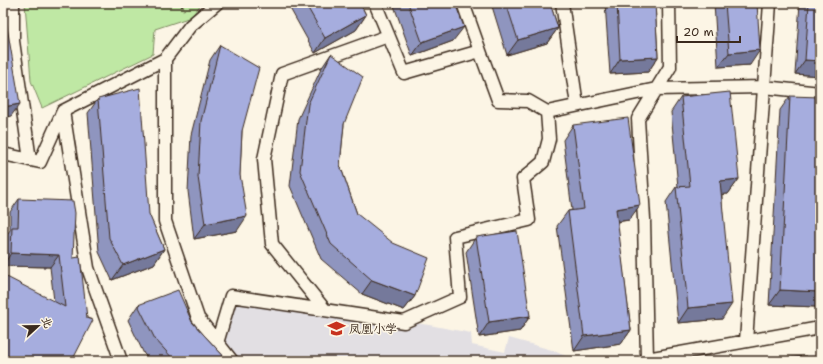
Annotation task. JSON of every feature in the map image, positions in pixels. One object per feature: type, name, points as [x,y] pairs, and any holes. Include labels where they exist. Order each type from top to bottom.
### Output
[{"type":"lane","points":[[13,3],[13,41],[30,160]]},
{"type":"lane","points":[[3,154],[40,162],[63,111],[165,59],[190,26],[217,3]]},
{"type":"lane","points":[[375,3],[404,73],[480,51]]},
{"type":"lane","points":[[463,3],[498,100],[528,101],[547,112],[656,89],[764,87],[820,92]]},
{"type":"lane","points":[[562,3],[577,105]]},
{"type":"lane","points":[[669,3],[670,67],[638,119],[644,219],[647,359],[820,328]]},
{"type":"lane","points":[[746,341],[770,3]]},
{"type":"lane","points":[[325,310],[272,244],[264,159],[282,74],[388,36]]},
{"type":"lane","points":[[165,59],[165,221],[198,318],[232,361]]},
{"type":"lane","points":[[63,111],[88,268],[121,361]]},
{"type":"lane","points":[[217,343],[231,296],[404,322],[460,297],[455,237],[529,220],[523,179],[543,162],[549,139],[547,112]]},
{"type":"shaded area","name":"凤凰小学","points":[[231,296],[429,325],[471,333],[472,345],[505,352],[509,338],[552,350],[572,359],[592,361],[232,361],[217,343]]},
{"type":"shaded area","points":[[820,355],[820,361],[751,361]]},
{"type":"green space","points":[[25,3],[202,3],[191,17],[155,29],[153,54],[42,108],[31,81]]},
{"type":"building","points":[[3,3],[20,104],[3,107]]},
{"type":"building","points":[[305,3],[360,3],[366,15],[325,38]]},
{"type":"building","points":[[408,3],[455,3],[464,27],[422,42]]},
{"type":"building","points":[[506,3],[550,3],[558,28],[518,40]]},
{"type":"building","points":[[617,3],[655,3],[658,57],[620,59]]},
{"type":"building","points":[[725,3],[757,3],[760,50],[729,53]]},
{"type":"building","points":[[809,3],[820,3],[820,61],[805,60]]},
{"type":"building","points":[[220,45],[259,68],[242,131],[240,175],[247,216],[205,224],[198,177],[201,121]]},
{"type":"building","points":[[331,54],[363,77],[344,124],[340,165],[357,214],[393,243],[429,258],[415,296],[372,280],[331,244],[300,171],[308,104]]},
{"type":"building","points":[[140,88],[149,214],[164,249],[123,265],[109,238],[98,99]]},
{"type":"building","points":[[730,92],[739,179],[720,181],[732,304],[688,308],[676,187],[690,186],[681,97]]},
{"type":"building","points":[[790,96],[820,97],[820,292],[780,290]]},
{"type":"building","points":[[628,118],[640,205],[616,209],[631,330],[584,336],[568,211],[584,209],[573,125]]},
{"type":"building","points":[[19,199],[73,201],[75,213],[73,258],[80,257],[87,318],[93,320],[72,361],[3,361],[3,275],[65,307],[59,255],[11,253],[12,227],[18,227]]},
{"type":"building","points":[[517,231],[530,316],[489,322],[476,237]]},
{"type":"building","points":[[178,290],[192,322],[228,361],[175,361],[155,339],[138,305]]},
{"type":"building","points":[[806,356],[806,361],[770,361],[770,359]]},
{"type":"place","name":"凤凰小学","points":[[336,329]]}]
